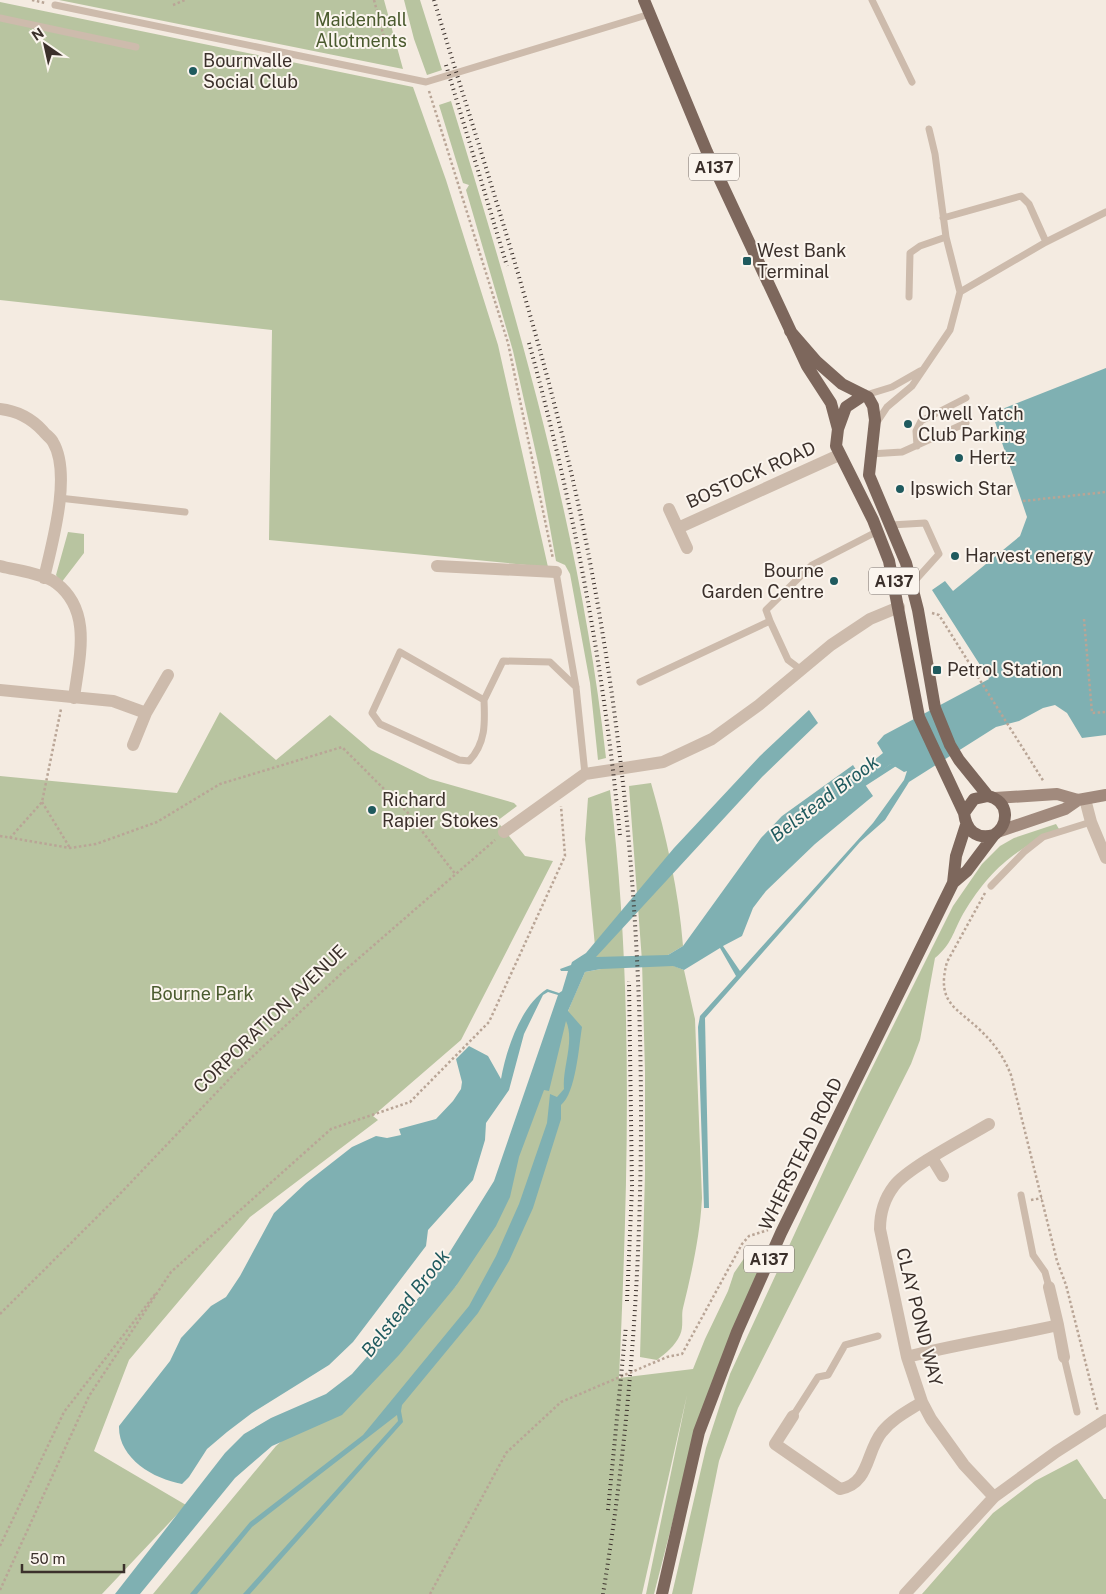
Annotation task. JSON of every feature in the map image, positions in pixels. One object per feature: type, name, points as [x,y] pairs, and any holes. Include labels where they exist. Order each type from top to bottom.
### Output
[{"type":"main road","name":"A137","points":[[644,0],[707,152],[807,366],[831,403],[838,429]]},
{"type":"main road","name":"A137","points":[[790,331],[804,348],[842,384],[865,395],[873,406],[874,426],[868,474],[891,525],[912,584],[936,708],[950,745],[959,760],[1006,811],[1004,825],[967,871],[953,883]]},
{"type":"main road","name":"A137","points":[[865,395],[846,407],[838,429],[836,446],[878,531],[889,561],[920,717],[965,819],[956,856],[953,883]]},
{"type":"main road","points":[[1081,800],[1057,794],[992,797],[974,800],[965,819],[979,836],[997,833],[1065,809],[1081,800],[1106,794]]},
{"type":"main road","name":"WHERSTEAD ROAD","points":[[662,1594],[699,1432],[737,1332],[781,1233],[953,883]]},
{"type":"street","points":[[0,409],[12,410],[33,420],[53,443],[61,469],[56,525],[44,578]]},
{"type":"street","name":"BOSTOCK ROAD","points":[[678,528],[839,455]]},
{"type":"street","name":"BOSTOCK ROAD","points":[[669,508],[687,548]]},
{"type":"street","points":[[0,566],[55,582],[68,596],[78,614],[82,633],[69,697]]},
{"type":"street","points":[[437,566],[556,572]]},
{"type":"street","points":[[504,832],[560,794],[585,774],[663,762],[693,749],[728,729],[800,669],[852,630],[899,607]]},
{"type":"street","points":[[133,745],[146,713],[168,675]]},
{"type":"street","points":[[0,690],[113,701],[146,713]]},
{"type":"street","points":[[1081,800],[1106,858]]},
{"type":"street","name":"CLAY POND WAY","points":[[989,1124],[908,1173],[894,1184],[880,1214],[880,1230],[907,1357],[922,1402],[931,1419],[964,1465],[994,1497]]},
{"type":"street","points":[[932,1158],[943,1176]]},
{"type":"street","points":[[1049,1287],[1064,1357]]},
{"type":"street","points":[[907,1357],[957,1344],[988,1341],[1058,1325]]},
{"type":"street","points":[[793,1416],[775,1444],[840,1489],[850,1487],[863,1474],[880,1434],[892,1421],[922,1402]]},
{"type":"street","points":[[905,1594],[994,1497],[1103,1421]]},
{"type":"lane","points":[[872,0],[912,82]]},
{"type":"lane","points":[[55,5],[426,82],[650,14]]},
{"type":"lane","points":[[0,18],[136,47]]},
{"type":"lane","points":[[874,426],[887,407],[912,386],[950,330],[960,292],[946,236],[936,162],[928,129]]},
{"type":"lane","points":[[943,218],[1021,196],[1029,204],[1046,242]]},
{"type":"lane","points":[[960,292],[1046,242],[1106,212]]},
{"type":"lane","points":[[909,297],[910,253],[920,246],[946,236]]},
{"type":"lane","points":[[865,395],[892,387],[922,370]]},
{"type":"lane","points":[[918,446],[916,430],[921,421],[966,398]]},
{"type":"lane","points":[[870,454],[902,452],[966,423]]},
{"type":"lane","points":[[59,498],[185,512]]},
{"type":"lane","points":[[891,525],[924,523],[939,554],[912,584]]},
{"type":"lane","points":[[800,669],[788,660],[766,610],[812,565],[878,531]]},
{"type":"lane","points":[[556,572],[576,687],[585,774]]},
{"type":"lane","points":[[640,682],[770,621]]},
{"type":"lane","points":[[484,700],[400,652],[372,713],[380,724],[459,760],[469,760],[478,752],[485,731],[484,700],[504,660],[550,662],[576,687]]},
{"type":"lane","points":[[992,886],[1024,852],[1043,837],[1090,822]]},
{"type":"lane","points":[[1021,1195],[1033,1255],[1046,1272],[1049,1287]]},
{"type":"lane","points":[[793,1416],[818,1377],[828,1375],[845,1344],[878,1336]]},
{"type":"lane","points":[[1064,1357],[1077,1412]]},
{"type":"path","points":[[32,0],[55,5]]},
{"type":"path","points":[[173,5],[185,0]]},
{"type":"path","points":[[374,0],[384,36]]},
{"type":"path","points":[[426,82],[508,343],[556,572]]},
{"type":"path","points":[[1023,501],[1106,492]]},
{"type":"path","points":[[918,610],[939,615],[1044,782]]},
{"type":"path","points":[[1084,619],[1092,714],[1106,712]]},
{"type":"path","points":[[10,838],[42,802],[69,697]]},
{"type":"path","points":[[0,836],[70,848],[96,844],[157,822],[220,784],[342,747],[408,813],[456,875]]},
{"type":"path","points":[[0,1546],[64,1412],[171,1272],[331,1128],[410,1102],[489,1022],[565,856],[560,794]]},
{"type":"path","points":[[42,802],[70,848]]},
{"type":"path","name":"CORPORATION AVENUE","points":[[0,1314],[117,1197],[237,1071],[343,972],[504,832]]},
{"type":"path","points":[[992,886],[984,894],[947,962],[944,974],[945,988],[949,1001],[956,1011],[990,1040],[1006,1062],[1011,1075],[1103,1421]]},
{"type":"path","points":[[430,1594],[506,1453],[561,1402],[667,1357],[682,1354],[742,1244],[749,1236],[758,1232],[769,1230],[781,1233]]},
{"type":"path","points":[[0,1590],[89,1396],[171,1272]]},
{"type":"green space","name":"Maidenhall Allotments","points":[[59,0],[384,0],[403,69]]},
{"type":"green space","points":[[404,0],[420,0],[442,70],[427,75],[414,39]]},
{"type":"green space","points":[[0,2],[413,87],[446,180],[498,345],[548,567],[269,540],[272,330],[0,300]]},
{"type":"green space","points":[[451,101],[500,263],[544,426],[563,508],[581,591],[595,674],[606,758],[598,760],[590,683],[570,574],[565,565],[556,561],[539,467],[513,351],[466,190],[469,185],[463,183],[439,105]]},
{"type":"green space","points":[[68,532],[84,534],[84,553],[61,583],[56,575]]},
{"type":"green space","name":"Bourne Park","points":[[220,712],[276,760],[330,715],[371,750],[430,779],[514,803],[517,806],[497,821],[525,856],[553,861],[461,1040],[373,1116],[378,1120],[250,1217],[129,1360],[94,1451],[186,1505],[102,1594],[0,1594],[0,776],[177,793]]},
{"type":"green space","points":[[651,783],[671,864],[683,946],[668,955],[674,966],[684,970],[695,1019],[702,1198],[697,1240],[682,1314],[681,1332],[673,1346],[657,1360],[640,1357],[645,1174],[645,1072],[642,961],[629,786]]},
{"type":"green space","points":[[610,790],[618,863],[626,1010],[625,1231],[619,1378],[693,1369],[728,1291],[734,1273],[747,1254],[757,1248],[768,1254],[700,1415],[654,1594],[646,1594],[687,1395],[642,1594],[153,1594],[276,1446],[456,1286],[585,972],[601,969],[596,957],[585,839],[588,798]]},
{"type":"green space","points":[[1056,824],[1059,829],[1028,845],[993,873],[973,898],[949,943],[935,958],[920,1040],[911,1064],[738,1408],[719,1461],[692,1594],[672,1594],[706,1448],[730,1374],[859,1094],[953,906],[982,864],[1000,846],[1014,838]]},
{"type":"green space","points":[[1077,1459],[1104,1499],[1106,1499],[1106,1594],[922,1594],[993,1513],[1035,1481]]},
{"type":"water","points":[[1106,368],[1106,735],[1082,738],[1067,713],[1055,705],[1043,708],[1019,721],[996,727],[909,782],[885,820],[860,842],[705,1018],[709,1208],[704,1208],[698,1027],[700,1016],[736,976],[720,948],[684,970],[673,966],[601,969],[585,972],[568,1011],[582,1027],[576,1068],[570,1090],[561,1105],[561,1119],[533,1208],[509,1261],[478,1313],[402,1405],[403,1422],[250,1594],[243,1594],[398,1421],[397,1415],[252,1527],[197,1594],[190,1594],[250,1522],[363,1435],[469,1306],[496,1256],[519,1204],[547,1123],[550,1094],[557,1097],[564,1089],[569,1046],[566,1021],[549,1091],[544,1090],[519,1157],[510,1197],[496,1226],[456,1286],[399,1355],[342,1415],[272,1446],[235,1478],[140,1594],[115,1594],[225,1453],[244,1434],[271,1418],[326,1394],[352,1374],[428,1287],[494,1181],[558,995],[548,992],[543,995],[524,1034],[509,1090],[486,1123],[485,1140],[473,1180],[428,1230],[426,1246],[353,1342],[329,1365],[252,1413],[227,1432],[207,1449],[189,1477],[182,1484],[149,1472],[139,1465],[124,1448],[119,1426],[170,1361],[181,1338],[211,1306],[226,1297],[240,1276],[274,1213],[306,1183],[352,1147],[376,1136],[387,1138],[401,1135],[399,1129],[436,1119],[453,1101],[461,1089],[462,1082],[456,1059],[469,1046],[488,1056],[501,1079],[511,1042],[522,1017],[538,996],[547,989],[559,993],[562,991],[568,971],[561,971],[560,969],[571,965],[572,962],[586,953],[674,848],[760,756],[809,710],[818,723],[762,777],[596,957],[668,955],[683,946],[761,838],[782,816],[853,765],[858,773],[883,753],[877,743],[884,735],[989,679],[932,590],[945,581],[953,591],[1020,536],[1027,517],[992,413]],"holes":[[[891,764],[904,772],[907,771],[904,780],[873,823],[740,971],[723,946],[742,936],[753,908],[766,891],[815,844],[873,796],[864,783]]]},
{"type":"waterway","name":"Belstead Brook","points":[[861,786],[895,764]]},
{"type":"railway","points":[[434,0],[532,322],[566,452],[581,517],[605,648],[623,782],[635,918],[640,1054],[640,1191],[634,1327],[621,1462],[603,1594]]},
{"type":"railway","points":[[446,65],[507,266]]},
{"type":"railway","points":[[529,343],[560,465],[585,588],[605,711],[620,836]]},
{"type":"railway","points":[[627,1301],[632,1188],[629,981]]},
{"type":"railway","points":[[608,1510],[626,1326]]},
{"type":"place","name":"Bournvalle Social Club","points":[[193,71]]},
{"type":"place","name":"West Bank Terminal","points":[[747,261]]},
{"type":"place","name":"Orwell Yatch Club Parking","points":[[908,424]]},
{"type":"place","name":"Hertz","points":[[959,458]]},
{"type":"place","name":"Ipswich Star","points":[[900,489]]},
{"type":"place","name":"Harvest energy","points":[[955,556]]},
{"type":"place","name":"Bourne Garden Centre","points":[[834,581]]},
{"type":"place","name":"Petrol Station","points":[[937,670]]},
{"type":"place","name":"Richard Rapier Stokes","points":[[372,810]]}]
